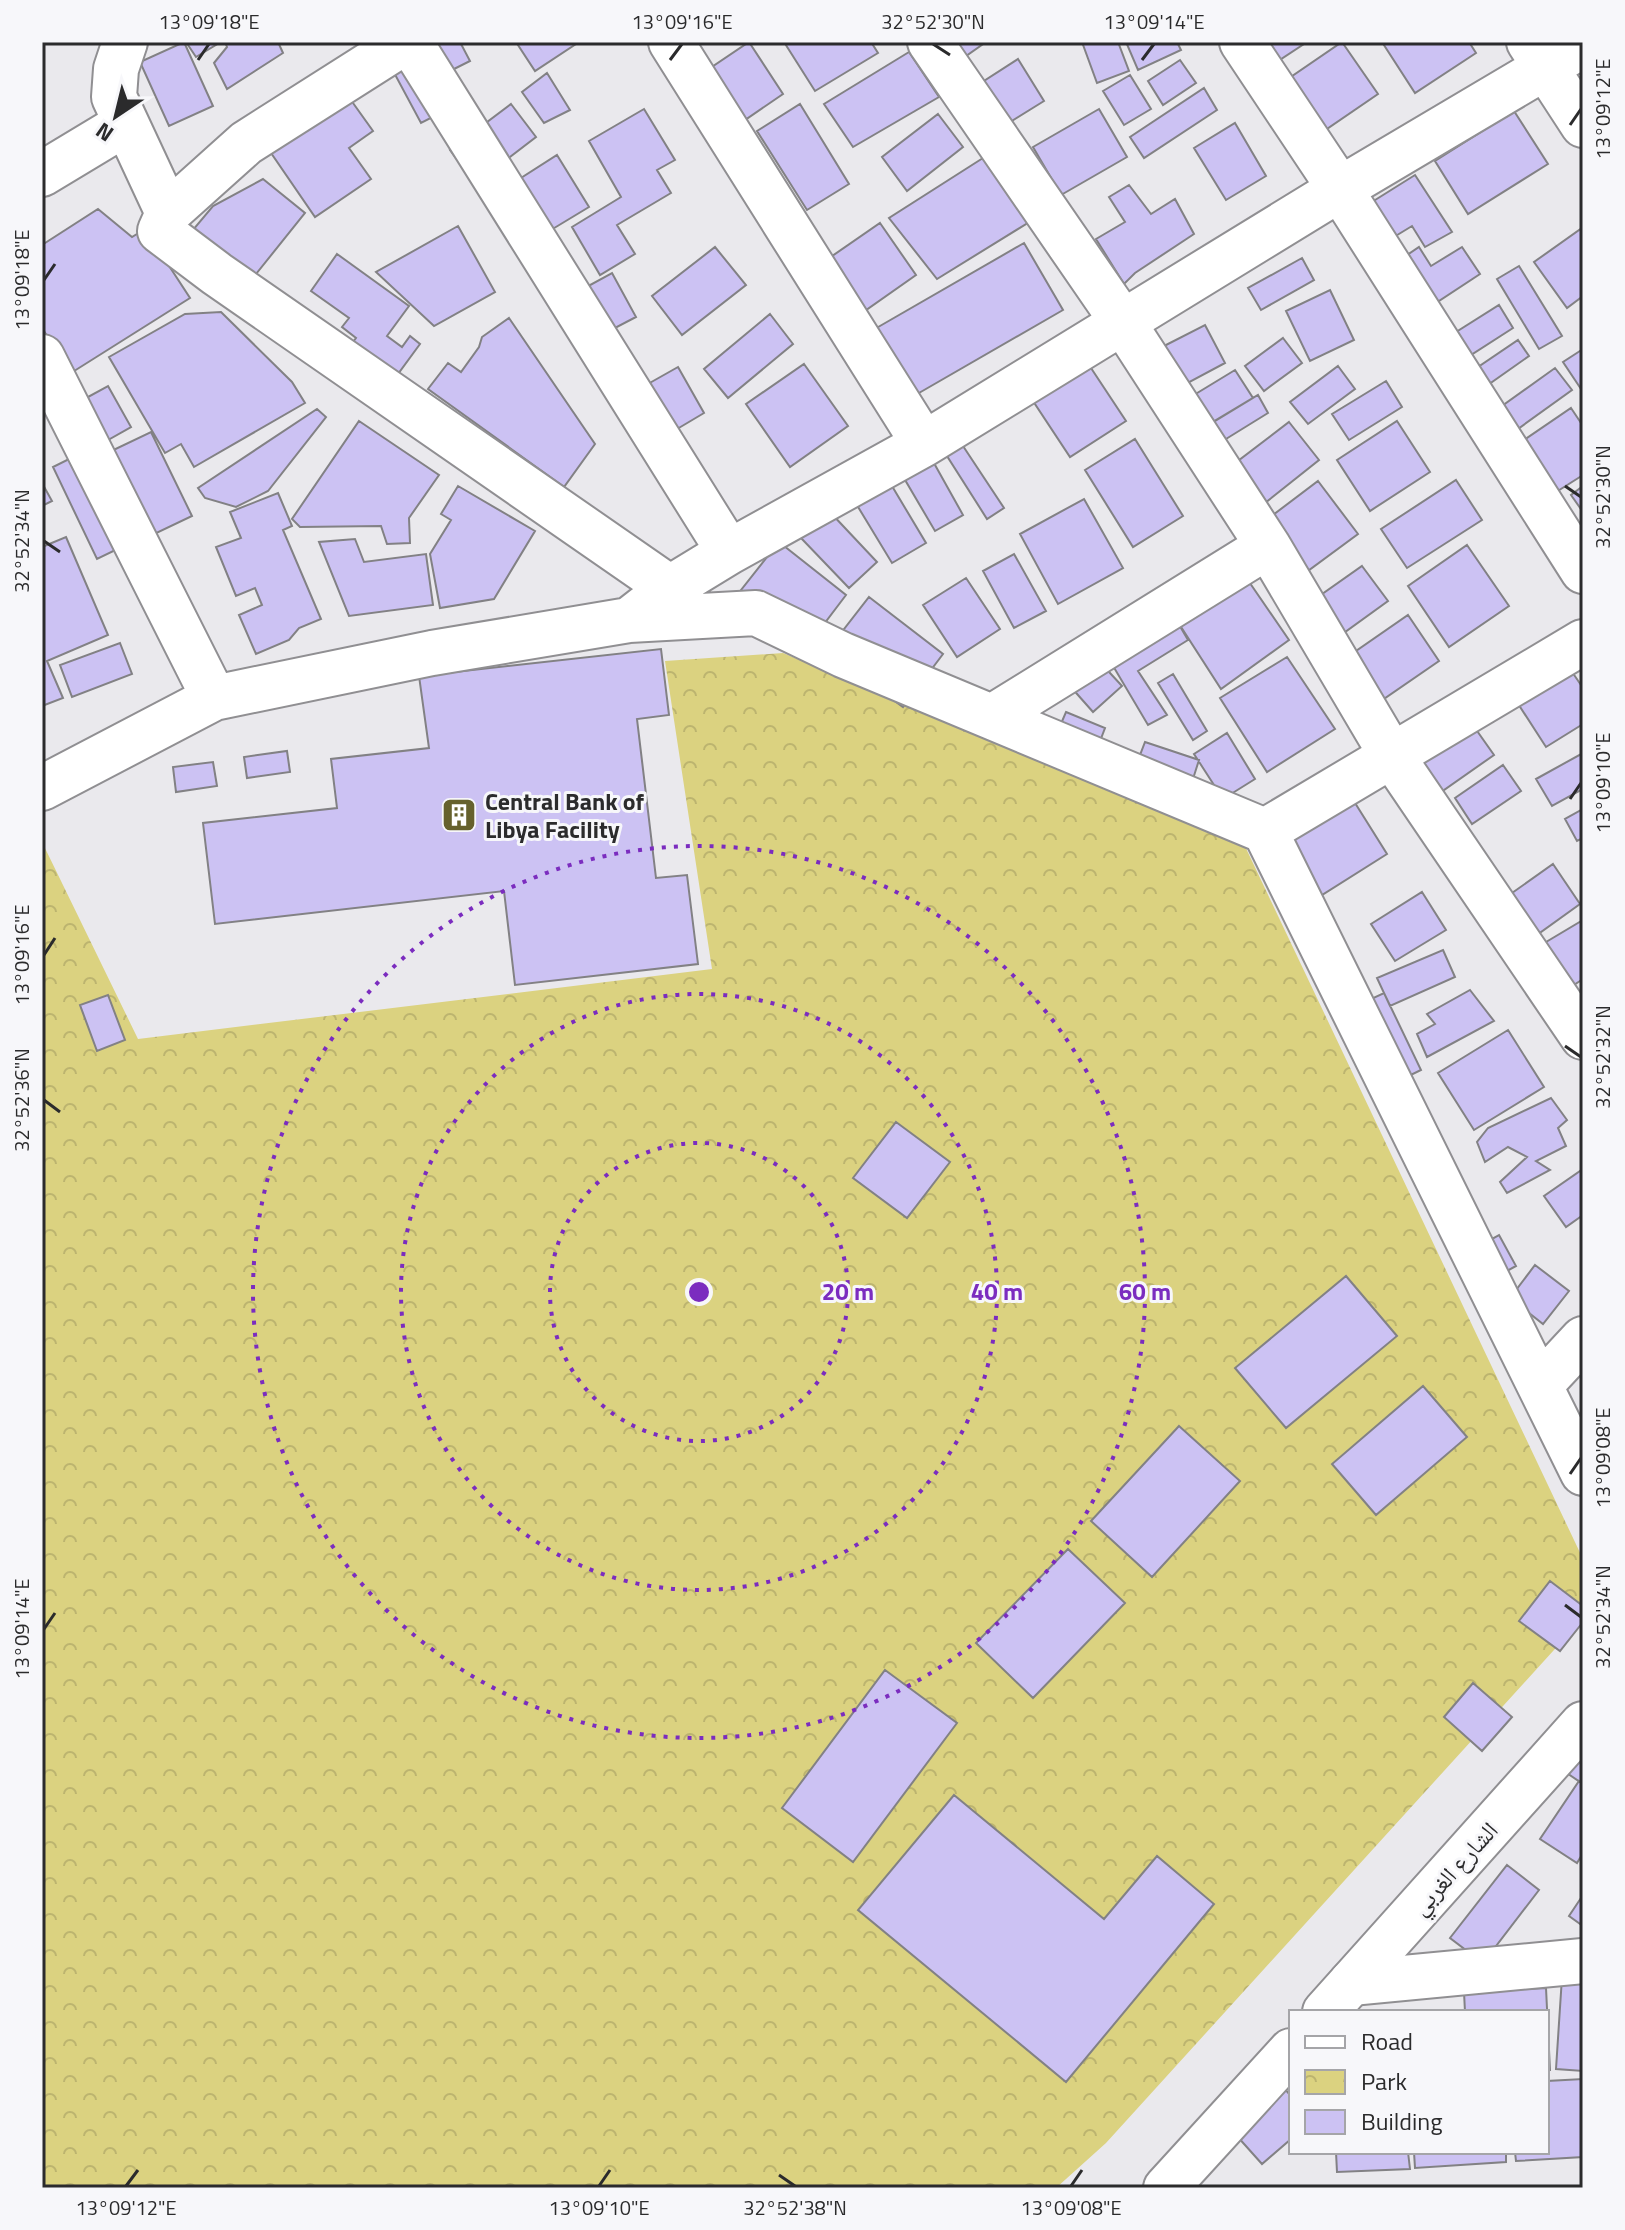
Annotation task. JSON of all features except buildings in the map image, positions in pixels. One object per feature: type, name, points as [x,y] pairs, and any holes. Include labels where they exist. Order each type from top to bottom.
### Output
[{"type":"street","points":[[125,42],[116,69],[114,97],[168,213]]},
{"type":"street","points":[[670,588],[205,265],[160,231],[168,213],[246,143],[408,42],[729,552]]},
{"type":"street","points":[[671,42],[924,444]]},
{"type":"street","points":[[930,42],[1122,321],[1268,546],[1392,756],[1583,1037]]},
{"type":"street","points":[[1242,42],[1340,189],[1583,571]]},
{"type":"street","points":[[629,620],[670,588],[729,552],[924,444],[1340,189],[1538,56],[1583,45]]},
{"type":"street","points":[[1538,56],[1583,125]]},
{"type":"street","points":[[42,174],[125,124]]},
{"type":"street","points":[[42,357],[214,698]]},
{"type":"street","points":[[992,717],[1268,546]]},
{"type":"street","points":[[42,788],[214,698],[432,653],[629,620],[756,613],[843,655],[1265,831],[1583,1473]]},
{"type":"street","points":[[1265,831],[1583,642]]},
{"type":"street","points":[[1541,1384],[1583,1339]]},
{"type":"street","name":"الشارع الغربي","points":[[1338,1997],[1583,1724]]},
{"type":"street","points":[[1338,1997],[1583,1961]]},
{"type":"street","points":[[1166,2188],[1289,2053]]},
{"type":"green space","points":[[783,653],[1243,842],[1583,1559],[1583,1618],[1106,2143],[1056,2188],[42,2188],[42,842],[138,1039],[712,969],[665,661]]},
{"type":"place","name":"Central Bank of Libya Facility","points":[[459,815]]}]
